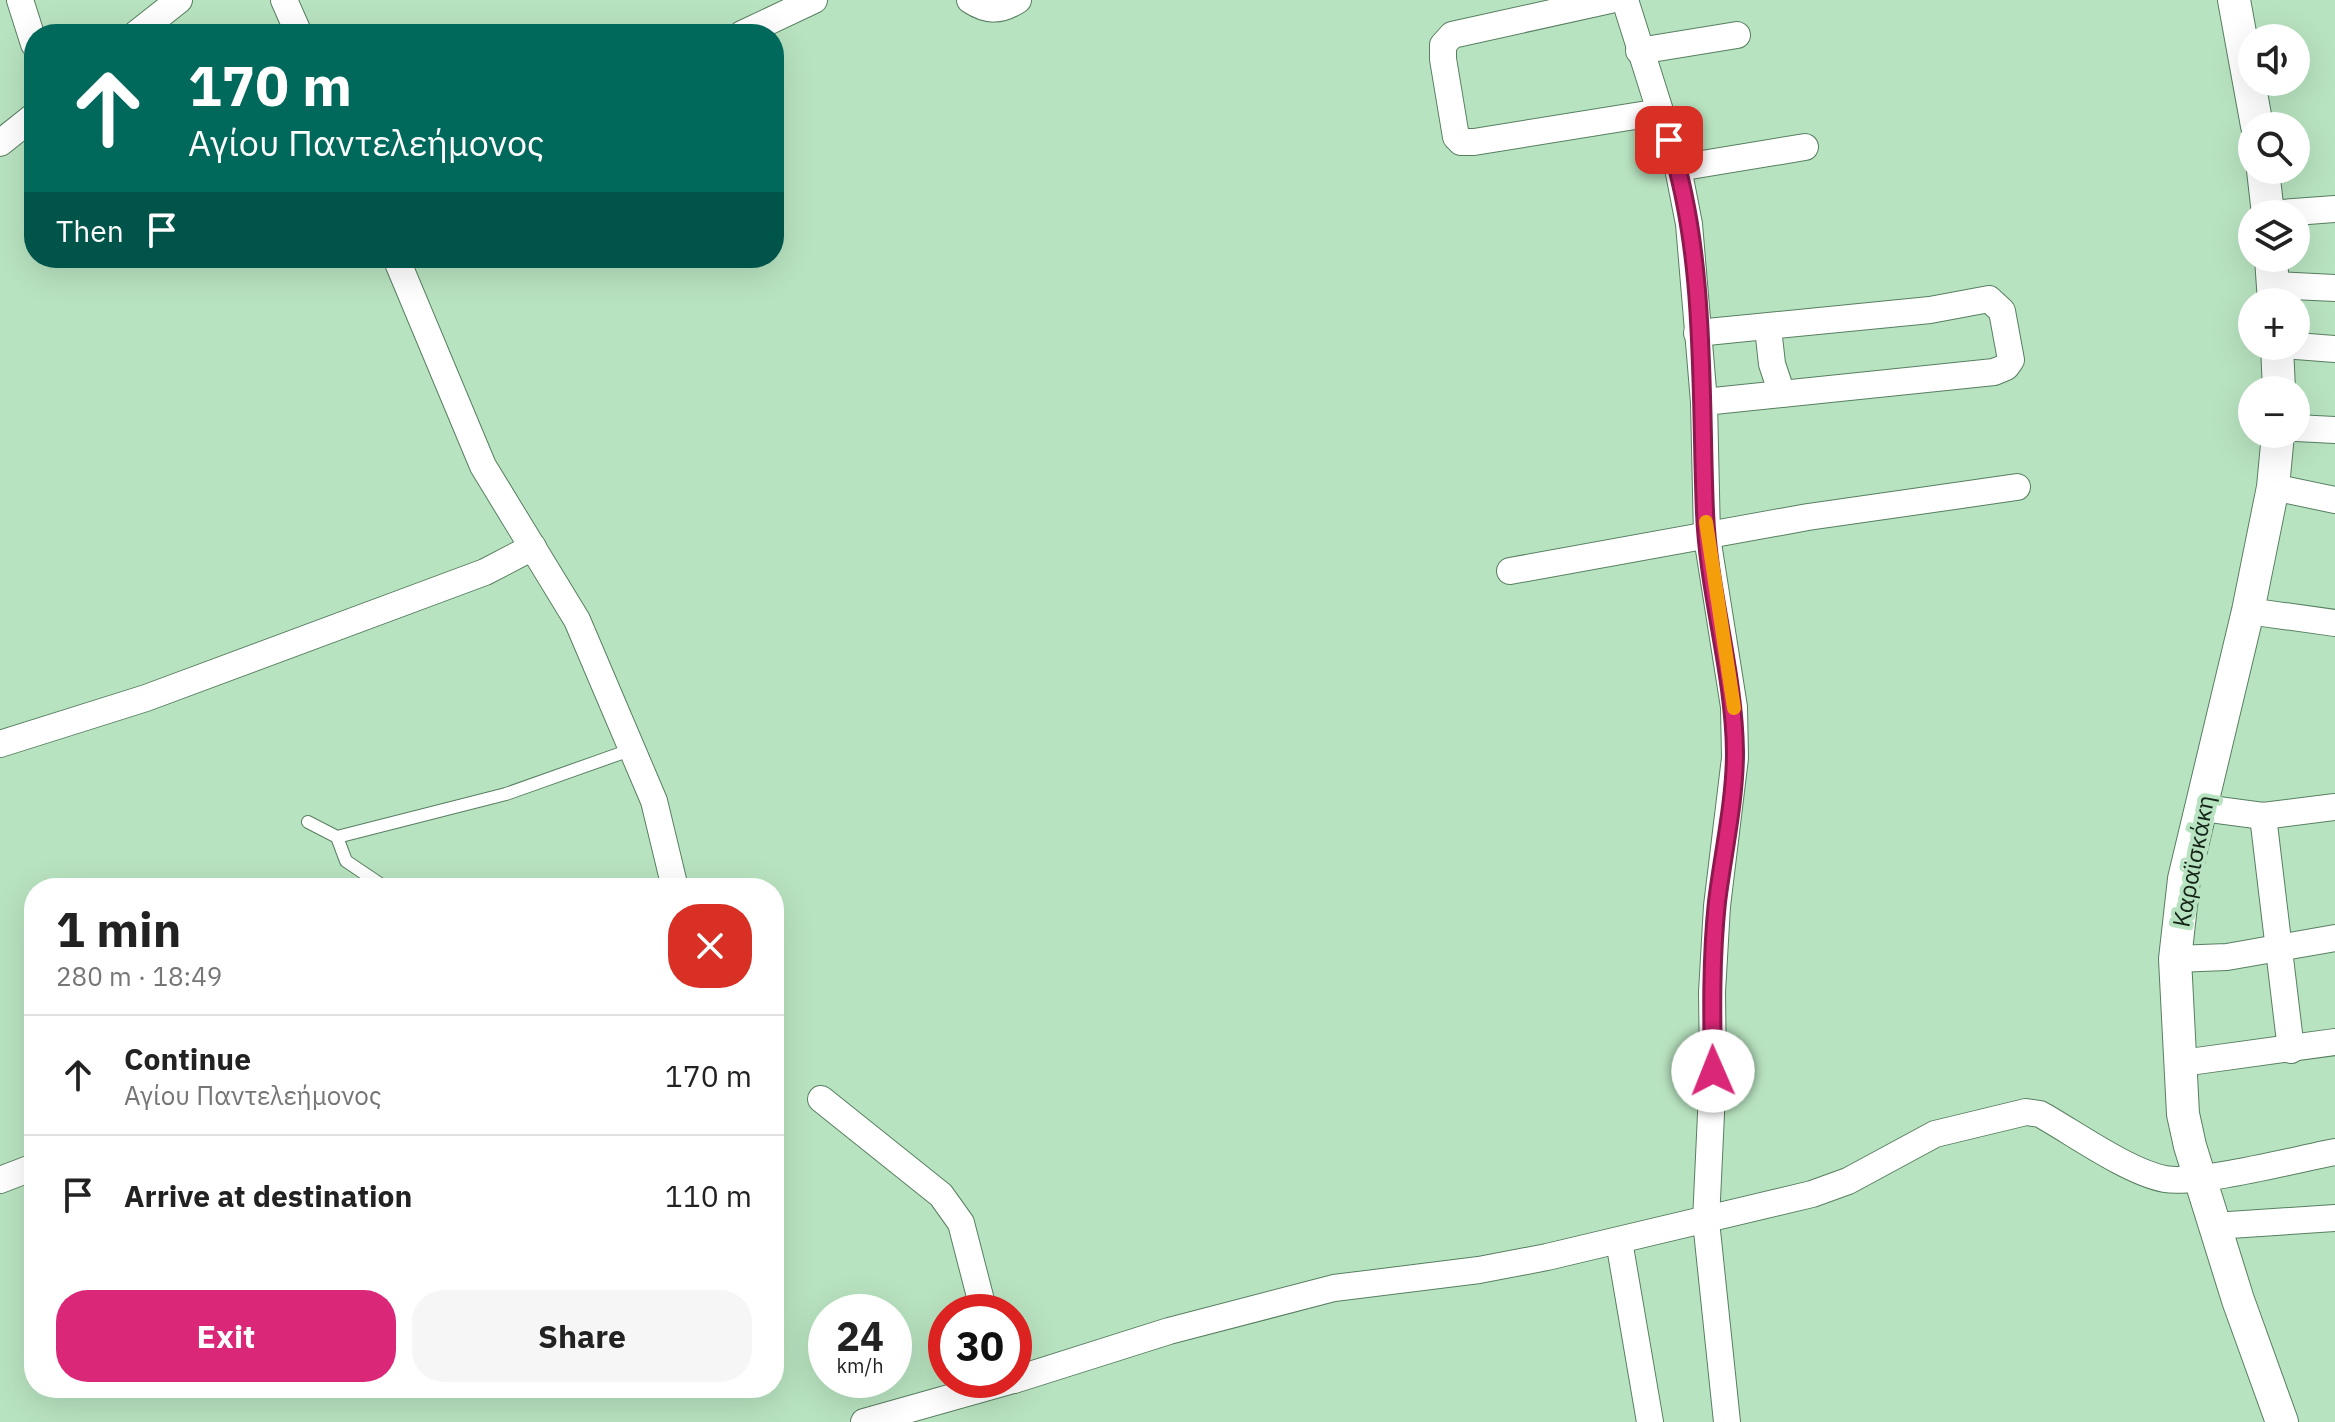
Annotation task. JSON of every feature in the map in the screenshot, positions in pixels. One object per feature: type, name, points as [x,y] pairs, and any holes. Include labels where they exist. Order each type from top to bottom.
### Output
[{"type":"street","points":[[20,0],[28,24]]},
{"type":"street","points":[[149,24],[179,0]]},
{"type":"street","points":[[284,0],[295,24]]},
{"type":"street","points":[[763,24],[814,0]]},
{"type":"street","points":[[970,0],[982,8],[1002,10],[1018,0]]},
{"type":"street","points":[[1610,0],[1452,35],[1443,45],[1443,59],[1456,137],[1461,142],[1474,142],[1660,112]]},
{"type":"street","points":[[1625,0],[1678,168],[1689,224],[1704,402],[1707,537],[1734,707],[1735,758],[1717,906],[1706,1221],[1727,1422]]},
{"type":"street","points":[[2234,0],[2254,112]]},
{"type":"street","points":[[1639,51],[1737,35]]},
{"type":"street","points":[[0,143],[24,124]]},
{"type":"street","points":[[1678,168],[1805,147]]},
{"type":"street","points":[[2310,211],[2335,209]]},
{"type":"street","points":[[400,268],[483,466],[577,620],[654,801],[673,878]]},
{"type":"street","points":[[2273,282],[2335,288]]},
{"type":"street","points":[[1697,333],[1930,310],[1989,299],[2002,311],[2011,360],[2006,367],[1994,372],[1704,402]]},
{"type":"street","points":[[1768,328],[1772,364],[1782,394]]},
{"type":"street","points":[[2310,347],[2335,349]]},
{"type":"street","points":[[2310,429],[2335,430]]},
{"type":"street","name":"Καραϊσκάκη","points":[[2277,448],[2273,487],[2248,611],[2184,879],[2175,959],[2183,1114],[2214,1226],[2282,1422]]},
{"type":"street","points":[[1510,571],[1808,517],[2017,487]]},
{"type":"street","points":[[2273,487],[2335,500]]},
{"type":"street","points":[[0,744],[146,698],[485,572],[533,547]]},
{"type":"street","points":[[2248,611],[2335,623]]},
{"type":"street","points":[[2203,808],[2263,816],[2335,807]]},
{"type":"street","points":[[2263,816],[2291,1050]]},
{"type":"street","points":[[2175,959],[2227,957],[2335,938]]},
{"type":"street","points":[[2182,1063],[2335,1042]]},
{"type":"street","points":[[821,1099],[941,1195],[961,1223],[979,1294]]},
{"type":"street","points":[[1032,1374],[1169,1331],[1334,1288],[1479,1270],[1619,1241],[1812,1194],[1848,1181],[1935,1134],[2026,1112],[2040,1114],[2113,1156],[2166,1179],[2200,1177],[2335,1152]]},
{"type":"street","points":[[0,1180],[24,1171]]},
{"type":"street","points":[[2214,1226],[2335,1218]]},
{"type":"street","points":[[1619,1241],[1650,1422]]},
{"type":"street","points":[[864,1422],[948,1398]]},
{"type":"lane","points":[[308,822],[337,837],[506,794],[633,749]]},
{"type":"lane","points":[[337,837],[346,861],[371,878]]},
{"type":"slow traffic","points":[[1706,522],[1734,708]]},
{"type":"route","points":[[1669,140],[1689,224],[1704,402],[1707,537],[1734,707],[1735,758],[1717,906],[1712,992],[1713,1071]]}]
